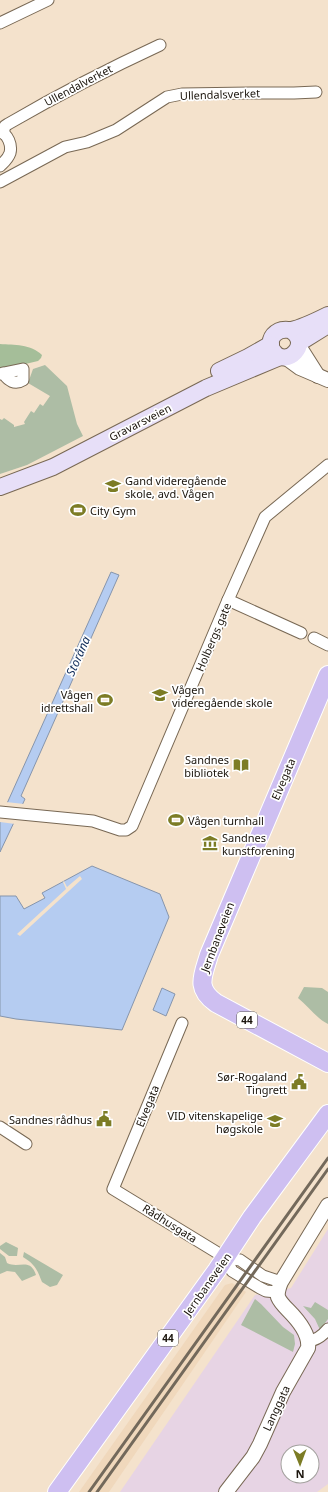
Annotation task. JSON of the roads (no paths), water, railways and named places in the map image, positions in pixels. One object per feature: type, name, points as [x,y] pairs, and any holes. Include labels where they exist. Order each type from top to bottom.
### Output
[{"type":"main road","points":[[328,315],[290,330],[277,332],[272,338],[271,344],[273,351],[283,357],[294,354],[299,345],[328,325]]},
{"type":"main road","points":[[290,330],[297,336],[299,345]]},
{"type":"main road","name":"Gravarsveien","points":[[0,481],[30,471],[64,456],[174,393],[248,357],[271,344]]},
{"type":"main road","name":"Gravarsveien","points":[[0,487],[53,467],[206,388],[283,357]]},
{"type":"main road","name":"Elvegata","points":[[239,883],[328,675]]},
{"type":"main road","name":"Jernbaneveien","points":[[239,883],[209,955],[201,986],[208,998],[216,1003],[328,1063]]},
{"type":"main road","name":"Jernbaneveien","points":[[57,1492],[226,1258],[252,1217],[328,1114]]},
{"type":"street","points":[[0,23],[48,0]]},
{"type":"street","name":"Ullendalverket","points":[[1,133],[5,126],[52,99],[110,68],[160,45]]},
{"type":"street","name":"Ullendalsverket","points":[[0,182],[65,147],[87,142],[116,130],[167,97],[182,94],[316,92]]},
{"type":"street","points":[[0,166],[7,159],[10,152],[9,141],[1,133]]},
{"type":"street","points":[[299,345],[323,378]]},
{"type":"street","points":[[283,357],[300,368],[323,378]]},
{"type":"street","points":[[2,374],[23,369]]},
{"type":"street","name":"Holbergs gate","points":[[1,812],[93,822],[120,830],[126,830],[132,826],[228,600],[266,517],[328,465]]},
{"type":"street","points":[[228,600],[301,633]]},
{"type":"street","points":[[314,638],[328,645]]},
{"type":"street","name":"Elvegata","points":[[113,1190],[182,1023]]},
{"type":"street","points":[[0,1127],[26,1144]]},
{"type":"street","name":"Rådhusgata","points":[[113,1190],[226,1258],[240,1260],[279,1287]]},
{"type":"street","points":[[328,1205],[279,1287],[281,1302],[296,1318],[309,1341],[322,1336],[328,1329]]},
{"type":"street","name":"Langgata","points":[[226,1492],[253,1457],[283,1392],[308,1348],[309,1341]]},
{"type":"water","name":"Storåna","points":[[111,572],[119,575],[21,796],[25,799],[0,852],[0,819]]},
{"type":"water","points":[[92,866],[160,894],[169,917],[122,1030],[0,1016],[0,896],[16,896],[24,909],[45,898],[42,893]]},
{"type":"water","points":[[162,988],[175,994],[166,1016],[153,1010]]},
{"type":"railway","points":[[89,1492],[328,1158]]},
{"type":"railway","points":[[97,1492],[328,1169]]},
{"type":"place","name":"Gand videregående skole, avd. Vågen","points":[[113,486]]},
{"type":"place","name":"City Gym","points":[[78,510]]},
{"type":"place","name":"Vågen videregående skole","points":[[160,695]]},
{"type":"place","name":"Vågen idrettshall","points":[[105,700]]},
{"type":"place","name":"Sandnes bibliotek","points":[[241,765]]},
{"type":"place","name":"Vågen turnhall","points":[[176,820]]},
{"type":"place","name":"Sandnes kunstforening","points":[[210,843]]},
{"type":"place","name":"Sør-Rogaland Tingrett","points":[[299,1082]]},
{"type":"place","name":"Sandnes rådhus","points":[[104,1119]]},
{"type":"place","name":"VID vitenskapelige høgskole","points":[[275,1121]]}]
